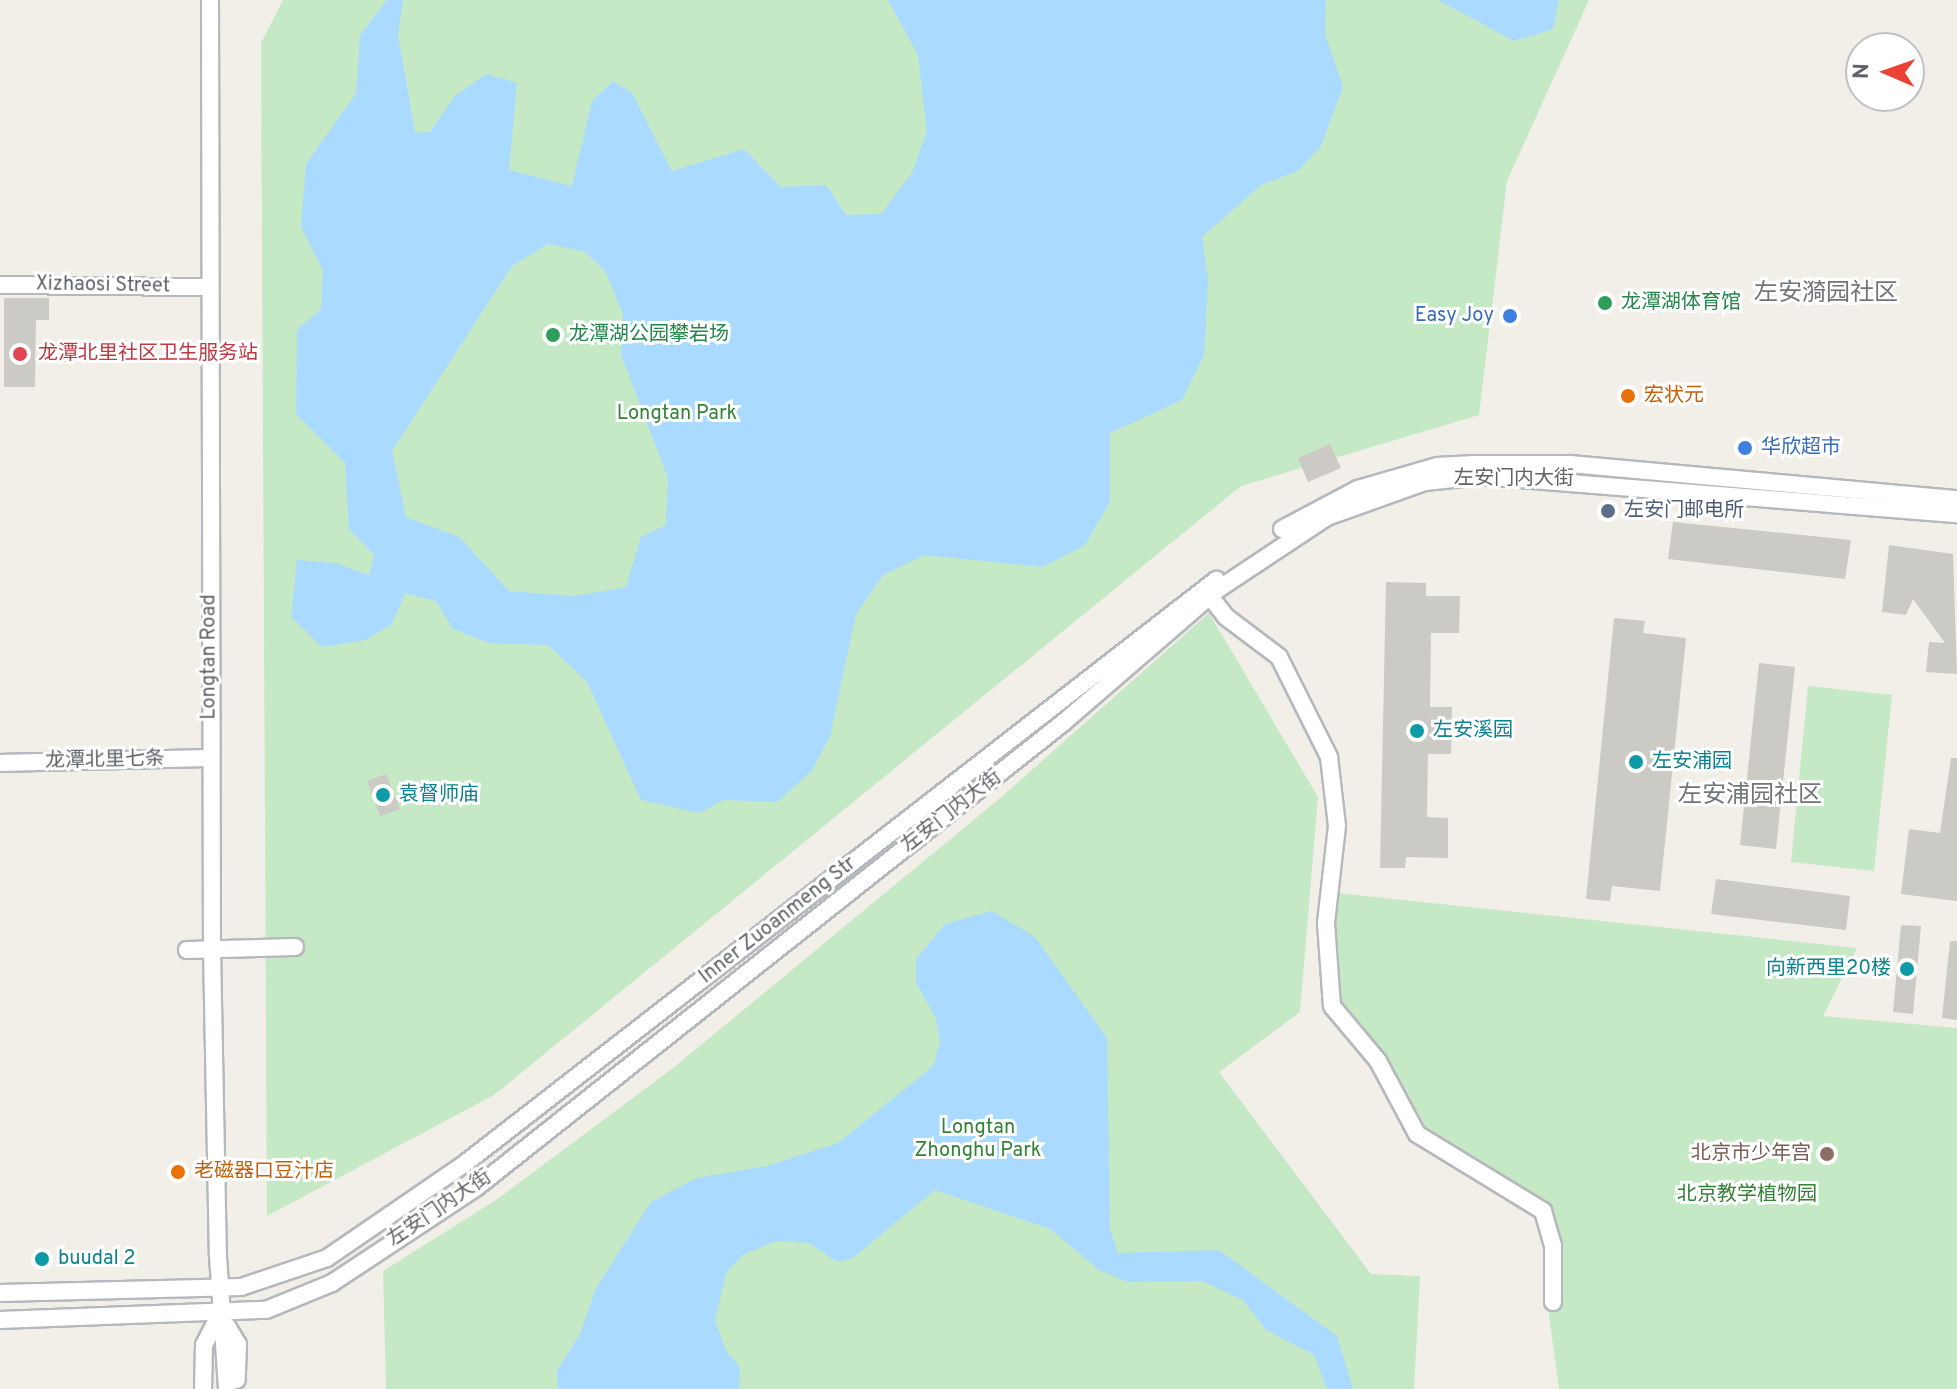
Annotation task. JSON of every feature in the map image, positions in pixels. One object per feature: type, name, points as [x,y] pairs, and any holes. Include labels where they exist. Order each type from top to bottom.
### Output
[{"type":"street","name":"Longtan Road","points":[[210,0],[206,287],[212,949],[219,1288],[227,1389]]},
{"type":"street","name":"Xizhaosi Street","points":[[0,285],[206,287]]},
{"type":"street","name":"左安门内大街","points":[[0,1293],[219,1288],[298,1273],[388,1218],[1207,593],[1305,513],[1358,489],[1437,466],[1570,464],[1957,499]]},
{"type":"street","name":"左安门内大街","points":[[0,1320],[266,1310],[332,1283],[477,1187],[1052,732],[1207,593],[1302,528],[1379,496],[1458,476],[1565,478],[1957,514]]},
{"type":"street","points":[[1207,593],[1279,657],[1329,757],[1337,826],[1326,923],[1332,1006],[1378,1061],[1417,1134],[1543,1211],[1553,1245],[1553,1302]]},
{"type":"street","name":"龙潭北里七条","points":[[0,763],[211,758]]},
{"type":"street","points":[[187,950],[295,947]]},
{"type":"street","name":"Longtan Road","points":[[203,1389],[204,1345],[220,1314]]},
{"type":"street","name":"Longtan Road","points":[[212,1389],[220,1314]]},
{"type":"street","name":"Longtan Road","points":[[220,1314],[238,1344],[237,1389]]},
{"type":"green space","name":"Longtan Park","points":[[283,0],[1589,0],[1507,181],[1479,415],[1241,486],[494,1095],[267,1216],[261,43]]},
{"type":"green space","name":"Longtan Zhonghu Park","points":[[1209,613],[1318,797],[1300,1012],[1219,1072],[1371,1274],[1420,1276],[1414,1389],[386,1389],[383,1271],[496,1200],[673,1068],[999,799]]},
{"type":"green space","points":[[1808,686],[1892,695],[1874,871],[1791,862]]},
{"type":"green space","name":"北京教学植物园","points":[[1337,893],[1857,948],[1823,1016],[1957,1028],[1957,1389],[1559,1389],[1548,1308],[1551,1216],[1425,1130],[1369,1040],[1337,1004],[1331,970]]},
{"type":"water","points":[[387,0],[403,0],[398,34],[415,133],[430,132],[455,96],[486,74],[517,83],[509,170],[572,186],[592,101],[613,81],[632,93],[672,171],[744,149],[781,187],[826,185],[846,215],[881,214],[912,173],[927,131],[918,55],[888,0],[1326,0],[1325,34],[1343,87],[1321,146],[1298,171],[1261,185],[1202,237],[1208,280],[1204,355],[1182,400],[1110,433],[1110,502],[1085,545],[1043,567],[924,555],[883,575],[856,614],[830,736],[811,772],[777,802],[724,800],[699,813],[641,800],[587,682],[548,645],[489,643],[453,629],[436,601],[405,593],[392,624],[366,640],[322,647],[291,617],[297,560],[336,563],[369,575],[374,555],[349,529],[345,463],[296,414],[297,329],[321,310],[323,271],[301,227],[306,164],[356,93],[360,35]],"holes":[[[548,244],[585,252],[605,271],[623,314],[621,355],[668,478],[666,525],[641,537],[626,587],[575,596],[509,591],[459,537],[406,517],[392,451],[512,266]]]},
{"type":"water","points":[[1438,0],[1559,0],[1553,29],[1514,41]]},
{"type":"water","points":[[992,911],[1035,937],[1107,1038],[1110,1229],[1118,1253],[1219,1250],[1337,1336],[1353,1389],[1327,1389],[1314,1355],[1266,1330],[1243,1300],[1202,1281],[1128,1282],[1099,1270],[1050,1229],[935,1190],[853,1258],[837,1262],[809,1243],[776,1241],[743,1255],[726,1273],[715,1320],[726,1351],[740,1367],[739,1389],[558,1389],[557,1370],[580,1334],[596,1288],[651,1202],[697,1178],[767,1166],[838,1143],[933,1066],[940,1043],[936,1018],[916,983],[916,959],[945,924]]},
{"type":"building","name":"龙潭北里社区卫生服务站","points":[[4,298],[49,298],[49,320],[36,320],[35,387],[4,387]]},
{"type":"building","points":[[1330,444],[1341,468],[1308,482],[1298,458]]},
{"type":"building","points":[[1673,522],[1851,540],[1845,579],[1668,559]]},
{"type":"building","points":[[1889,545],[1953,554],[1957,674],[1926,672],[1929,642],[1945,643],[1913,599],[1906,615],[1882,612]]},
{"type":"building","name":"左安溪园","points":[[1386,582],[1426,583],[1426,596],[1460,596],[1459,633],[1431,633],[1430,707],[1452,707],[1451,754],[1428,754],[1427,817],[1448,818],[1448,858],[1406,857],[1405,868],[1380,868]]},
{"type":"building","name":"左安浦园","points":[[1614,618],[1645,621],[1643,633],[1686,638],[1660,891],[1612,886],[1610,901],[1586,899]]},
{"type":"building","points":[[1759,663],[1795,667],[1776,849],[1740,845]]},
{"type":"building","points":[[1951,758],[1957,758],[1957,901],[1901,894],[1909,829],[1940,833]]},
{"type":"building","name":"袁督师庙","points":[[386,774],[400,809],[380,816],[367,781]]},
{"type":"building","points":[[1716,879],[1850,896],[1846,930],[1711,914]]},
{"type":"building","name":"向新西里20楼","points":[[1901,925],[1921,926],[1913,1014],[1893,1012]]},
{"type":"building","points":[[1950,941],[1957,941],[1957,1020],[1942,1018]]},
{"type":"place","name":"龙潭湖体育馆","points":[[1605,303]]},
{"type":"place","name":"Easy Joy","points":[[1510,316]]},
{"type":"place","name":"龙潭湖公园攀岩场","points":[[553,335]]},
{"type":"place","name":"龙潭北里社区卫生服务站","points":[[20,354]]},
{"type":"place","name":"宏状元","points":[[1628,396]]},
{"type":"place","name":"华欣超市","points":[[1745,448]]},
{"type":"place","name":"左安门邮电所","points":[[1608,511]]},
{"type":"place","name":"左安溪园","points":[[1417,731]]},
{"type":"place","name":"左安浦园","points":[[1636,762]]},
{"type":"place","name":"袁督师庙","points":[[383,795]]},
{"type":"place","name":"向新西里20楼","points":[[1907,969]]},
{"type":"place","name":"北京市少年宫","points":[[1827,1154]]},
{"type":"place","name":"老磁器口豆汁店","points":[[178,1172]]},
{"type":"place","name":"buudal 2","points":[[42,1259]]},
{"type":"district","name":"左安漪园社区","points":[[1826,295]]},
{"type":"district","name":"左安浦园社区","points":[[1750,797]]}]
